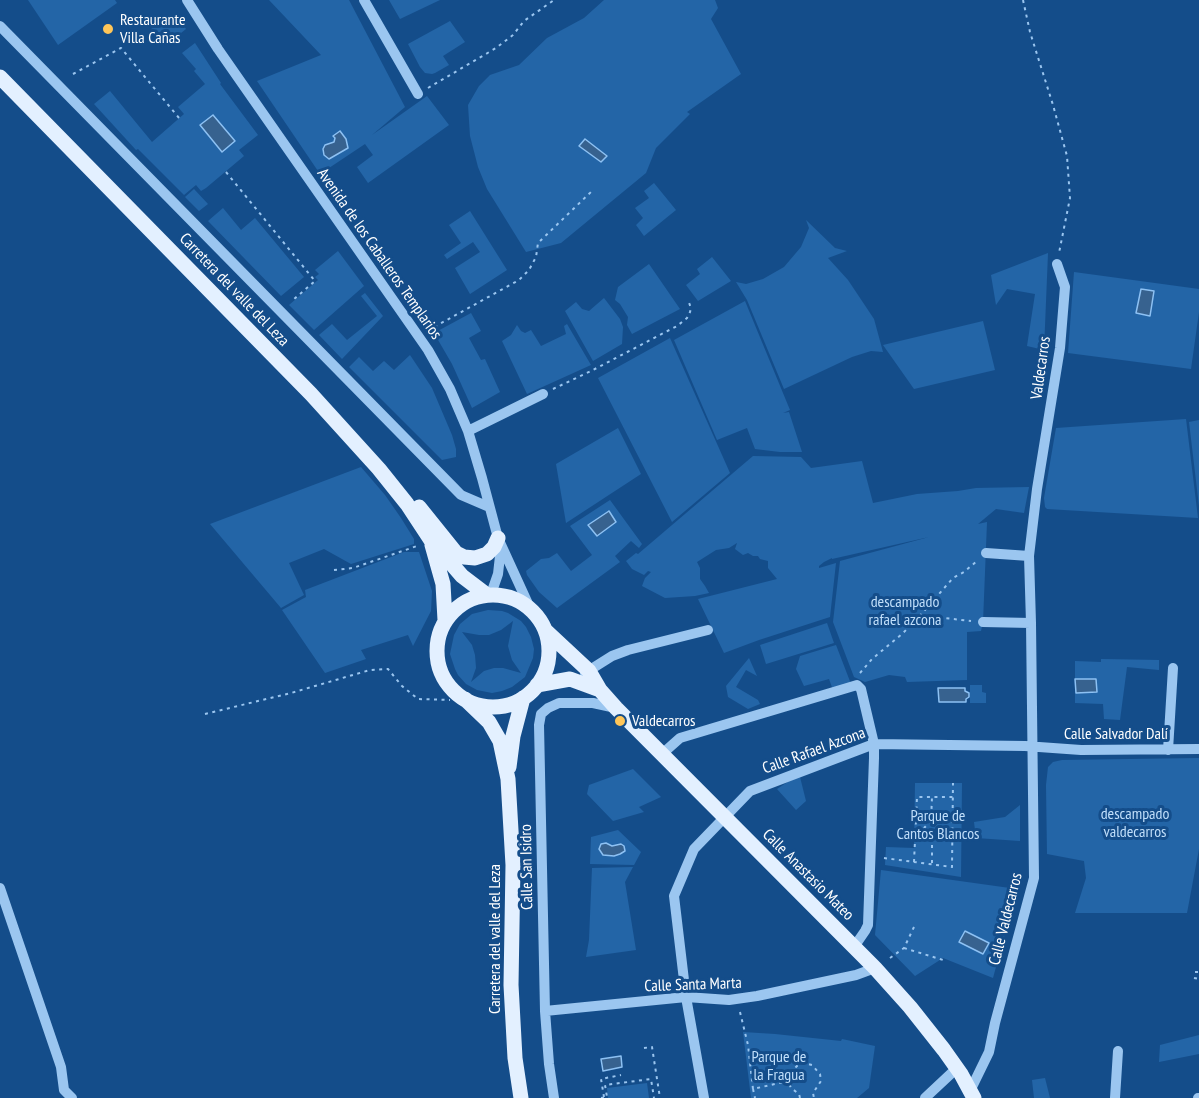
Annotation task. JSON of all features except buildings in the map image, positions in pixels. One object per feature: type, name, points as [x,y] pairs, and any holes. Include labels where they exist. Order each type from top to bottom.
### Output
[{"type":"main road","name":"Carretera del valle del Leza","points":[[0,77],[311,394],[379,469],[407,504],[428,536]]},
{"type":"main road","points":[[379,469],[413,500],[456,553],[464,557],[475,558],[487,554],[499,542]]},
{"type":"main road","points":[[428,536],[462,576],[489,594],[517,601],[530,608],[539,618],[548,642],[549,653],[543,675],[537,685],[523,698],[494,707],[466,701]]},
{"type":"main road","points":[[428,536],[443,584],[445,620]]},
{"type":"main road","points":[[489,594],[470,599],[456,608],[445,620],[438,637],[436,655],[441,673],[451,688],[489,722],[500,741],[508,779]]},
{"type":"main road","name":"Calle Anastasio Mateo","points":[[545,630],[589,671],[600,690],[616,708],[875,968],[910,1007],[959,1071],[972,1095]]},
{"type":"main road","points":[[537,685],[570,679],[600,690]]},
{"type":"main road","points":[[508,779],[513,736],[523,698]]},
{"type":"main road","name":"Carretera del valle del Leza","points":[[508,779],[513,865],[511,985],[515,1058],[521,1098]]},
{"type":"street","name":"Avenida de los Caballeros Templarios","points":[[187,0],[218,49],[428,350],[450,389],[468,431],[499,542],[530,608]]},
{"type":"street","points":[[364,0],[418,94]]},
{"type":"street","points":[[0,27],[461,495],[489,507]]},
{"type":"street","name":"Valdecarros","points":[[1032,747],[1029,556],[1037,489],[1060,348],[1065,287],[1057,264]]},
{"type":"street","points":[[468,431],[543,394]]},
{"type":"street","name":"Avenida de los Caballeros Templarios","points":[[489,594],[498,574],[499,542]]},
{"type":"street","points":[[986,553],[1029,556]]},
{"type":"street","points":[[982,622],[1031,623]]},
{"type":"street","points":[[570,679],[628,650],[708,630]]},
{"type":"street","points":[[1168,750],[1173,668]]},
{"type":"street","points":[[662,754],[680,738],[857,685],[861,689],[874,744],[868,925],[854,947]]},
{"type":"street","name":"Calle San Isidro","points":[[554,1098],[545,1011],[539,725],[542,714],[548,708],[560,703],[593,702],[616,708]]},
{"type":"street","name":"Calle Rafael Azcona","points":[[704,1098],[686,996],[674,896],[694,849],[750,791],[874,744],[1032,747]]},
{"type":"street","name":"Calle Salvador Dalí","points":[[1032,747],[1081,750],[1199,749]]},
{"type":"street","name":"Calle Valdecarros","points":[[972,1095],[989,1052],[1034,878],[1032,747]]},
{"type":"street","points":[[0,888],[61,1067],[64,1089],[72,1098]]},
{"type":"street","name":"Calle Santa Marta","points":[[545,1011],[686,996],[729,1000],[856,975],[875,968]]},
{"type":"street","points":[[1115,1098],[1118,1051]]},
{"type":"street","points":[[925,1098],[959,1071]]},
{"type":"street","points":[[936,1098],[959,1071]]},
{"type":"path","points":[[418,94],[496,48],[513,35],[524,21],[554,0]]},
{"type":"path","points":[[1023,0],[1030,32],[1067,156],[1070,198],[1057,264]]},
{"type":"path","points":[[73,74],[121,48],[180,118]]},
{"type":"path","points":[[226,172],[315,281],[293,300]]},
{"type":"path","points":[[429,332],[519,280],[529,270],[536,257],[538,243],[593,190]]},
{"type":"path","points":[[543,394],[677,326],[687,318],[690,312],[688,300]]},
{"type":"path","points":[[334,570],[353,568],[423,544],[428,536]]},
{"type":"path","points":[[857,685],[857,677],[863,668],[917,619],[953,578],[964,572],[986,553]]},
{"type":"path","points":[[917,619],[926,616],[982,622]]},
{"type":"path","points":[[205,714],[291,693],[370,670],[388,669],[402,686],[418,699],[466,701]]},
{"type":"path","points":[[870,856],[952,867],[953,783]]},
{"type":"path","points":[[914,862],[917,797],[953,797]]},
{"type":"path","points":[[924,828],[931,820],[932,797]]},
{"type":"path","points":[[931,820],[939,829]]},
{"type":"path","points":[[916,828],[924,828],[932,836],[932,864]]},
{"type":"path","points":[[932,836],[939,829],[952,829]]},
{"type":"path","points":[[890,958],[904,948],[914,927]]},
{"type":"path","points":[[904,948],[943,960]]},
{"type":"path","points":[[1194,972],[1199,972]]},
{"type":"path","points":[[1194,978],[1199,979]]},
{"type":"path","points":[[739,1005],[748,1045],[755,1098]]},
{"type":"path","points":[[644,1048],[652,1047],[660,1098]]},
{"type":"path","points":[[800,1098],[788,1081],[797,1066],[804,1063],[812,1065],[820,1074],[821,1081],[813,1093],[814,1098]]},
{"type":"path","points":[[603,1098],[601,1078],[621,1075]]},
{"type":"path","points":[[603,1098],[607,1097],[605,1085],[651,1079],[654,1098]]},
{"type":"path","points":[[753,1089],[788,1081]]},
{"type":"green space","points":[[28,0],[115,0],[117,3],[58,45]]},
{"type":"green space","points":[[269,0],[349,0],[405,107],[372,135],[427,96],[449,125],[368,183],[357,167],[373,155],[365,144],[320,174],[257,81],[321,55]]},
{"type":"green space","points":[[389,0],[440,0],[400,19]]},
{"type":"green space","points":[[604,0],[715,0],[718,8],[711,19],[741,74],[687,112],[690,114],[656,148],[646,173],[561,243],[526,252],[487,189],[478,167],[470,136],[468,105],[479,86],[490,75],[519,65],[547,38],[584,18]]},
{"type":"green space","points":[[177,15],[186,29],[171,41],[165,34],[159,38],[151,29]]},
{"type":"green space","points":[[450,21],[465,42],[443,56],[449,65],[432,74],[425,73],[408,44]]},
{"type":"green space","points":[[195,43],[220,84],[258,135],[239,150],[244,156],[206,188],[201,191],[196,185],[184,195],[138,149],[136,150],[94,104],[110,91],[152,142],[184,114],[178,107],[205,84],[182,53]]},
{"type":"green space","points":[[654,183],[676,210],[644,236],[636,225],[643,218],[635,208],[649,198],[644,191]]},
{"type":"green space","points":[[194,189],[208,204],[199,211],[185,197]]},
{"type":"green space","points":[[223,208],[241,230],[255,218],[304,277],[281,296],[208,221]]},
{"type":"green space","points":[[470,211],[507,270],[470,294],[455,268],[480,252],[473,242],[447,259],[444,255],[461,243],[449,225]]},
{"type":"green space","points":[[806,220],[835,248],[847,251],[828,258],[848,280],[874,319],[883,352],[871,351],[852,357],[784,389],[747,300],[736,282],[746,284],[763,279],[784,267],[801,247],[809,228]]},
{"type":"green space","points":[[338,251],[364,286],[314,330],[289,305],[318,280],[315,277],[319,274],[315,270]]},
{"type":"green space","points":[[1048,253],[1044,350],[1027,346],[1035,294],[1007,289],[996,305],[991,275]]},
{"type":"green space","points":[[712,257],[731,281],[698,301],[686,285],[700,274],[697,269]]},
{"type":"green space","points":[[649,264],[680,309],[632,334],[627,325],[628,317],[615,300],[618,287]]},
{"type":"green space","points":[[1074,272],[1199,289],[1199,312],[1191,369],[1068,353]]},
{"type":"green space","points":[[365,293],[383,316],[342,359],[319,335],[332,324],[347,340],[377,316],[361,296]]},
{"type":"green space","points":[[604,298],[620,319],[623,327],[622,344],[593,361],[565,311],[576,302],[582,309],[589,311]]},
{"type":"green space","points":[[745,301],[790,410],[783,413],[789,412],[802,452],[755,449],[747,428],[717,440],[674,340]]},
{"type":"green space","points":[[471,313],[481,331],[469,338],[481,360],[485,359],[500,392],[472,408],[452,364],[434,333]]},
{"type":"green space","points":[[983,321],[995,370],[914,389],[883,345]]},
{"type":"green space","points":[[567,324],[591,365],[527,394],[502,341],[511,335],[517,325],[525,333],[531,330],[541,346],[566,334],[564,326]]},
{"type":"green space","points":[[670,338],[730,473],[672,522],[598,378]]},
{"type":"green space","points":[[410,355],[432,388],[452,435],[456,457],[442,460],[349,367],[359,357],[373,371],[384,361],[394,370]]},
{"type":"green space","points":[[1186,419],[1198,518],[1047,509],[1045,507],[1044,498],[1056,428]]},
{"type":"green space","points":[[1199,420],[1199,506],[1189,422]]},
{"type":"green space","points":[[618,428],[641,474],[566,523],[556,464]]},
{"type":"green space","name":"descampado rafael azcona","points":[[753,456],[801,457],[811,468],[862,461],[873,503],[917,494],[976,488],[1029,487],[1024,513],[996,509],[978,524],[987,522],[983,622],[981,631],[967,632],[967,680],[907,682],[905,677],[889,675],[865,682],[854,677],[833,622],[840,561],[929,537],[832,558],[824,562],[819,568],[836,563],[830,617],[724,653],[698,599],[777,579],[768,568],[768,561],[748,553],[743,555],[735,549],[737,543],[729,548],[716,550],[697,562],[700,568],[700,579],[709,593],[665,598],[642,586],[645,578],[651,572],[648,571],[644,575],[632,569],[626,561],[636,553],[638,554]]},
{"type":"green space","points":[[361,467],[401,518],[414,539],[414,544],[351,564],[324,549],[289,563],[304,595],[281,608],[210,524]]},
{"type":"green space","points":[[610,500],[642,544],[639,548],[631,541],[615,556],[620,562],[557,608],[539,592],[526,571],[541,559],[549,558],[557,553],[571,571],[592,555],[570,526]]},
{"type":"green space","points":[[404,552],[419,552],[432,591],[431,611],[413,646],[408,635],[361,650],[366,659],[325,673],[282,610],[306,597],[305,590]]},
{"type":"green space","points":[[488,610],[502,611],[521,621],[526,627],[534,649],[533,658],[525,677],[512,687],[492,693],[477,690],[466,684],[458,675],[450,654],[454,635],[460,624],[472,614]],"holes":[[[513,621],[508,646],[512,660],[521,673],[494,668],[484,671],[471,682],[476,668],[475,655],[472,645],[462,632],[489,635]]]},
{"type":"green space","points":[[827,623],[834,643],[766,664],[760,645]]},
{"type":"green space","points":[[836,645],[851,684],[833,690],[829,679],[804,686],[796,669],[800,656]]},
{"type":"green space","points":[[749,658],[757,676],[746,670],[736,687],[758,700],[760,704],[748,709],[728,697],[726,686]]},
{"type":"green space","points":[[1101,659],[1159,660],[1159,670],[1127,667],[1120,720],[1104,719],[1103,704],[1075,703],[1075,661],[1101,662]]},
{"type":"green space","points":[[970,685],[982,685],[982,692],[986,693],[986,703],[970,703]]},
{"type":"green space","name":"descampado valdecarros","points":[[1199,758],[1199,849],[1187,913],[1075,913],[1086,878],[1084,861],[1047,854],[1048,767],[1053,762],[1062,760]]},
{"type":"green space","points":[[633,769],[661,797],[639,807],[644,812],[613,821],[587,794],[589,785]]},
{"type":"green space","points":[[800,777],[806,801],[796,810],[777,789]]},
{"type":"green space","name":"Parque de Cantos Blancos","points":[[915,783],[962,783],[961,877],[885,865],[886,847],[914,848]]},
{"type":"green space","points":[[1020,805],[1020,841],[976,838],[974,822],[1005,817]]},
{"type":"green space","points":[[618,830],[641,852],[634,865],[590,864],[591,837]]},
{"type":"green space","points":[[633,867],[625,882],[636,950],[586,957],[589,940],[592,868]]},
{"type":"green space","points":[[881,870],[1017,889],[993,978],[943,958],[915,976],[875,935]]},
{"type":"green space","name":"Parque de la Fragua","points":[[743,1032],[841,1041],[842,1039],[875,1046],[869,1088],[857,1098],[751,1098]]},
{"type":"green space","points":[[1199,1035],[1199,1054],[1159,1062],[1160,1045]]},
{"type":"green space","points":[[1045,1078],[1050,1098],[1034,1098],[1032,1080]]},
{"type":"green space","points":[[647,1083],[649,1098],[608,1098],[607,1088]]},
{"type":"shaded area","points":[[213,115],[235,141],[222,152],[200,125]]},
{"type":"shaded area","points":[[340,131],[346,139],[348,148],[329,159],[324,155],[323,149],[325,145],[334,142],[333,136]]},
{"type":"shaded area","points":[[585,139],[607,156],[601,162],[579,146]]},
{"type":"shaded area","points":[[1141,289],[1154,291],[1150,316],[1136,313]]},
{"type":"shaded area","points":[[609,511],[616,522],[597,536],[588,525]]},
{"type":"shaded area","points":[[1075,679],[1096,679],[1097,692],[1076,693]]},
{"type":"shaded area","points":[[938,688],[965,688],[969,697],[966,702],[939,702]]},
{"type":"shaded area","points":[[606,843],[612,846],[621,844],[625,851],[614,856],[603,855],[599,849],[601,844]]},
{"type":"shaded area","points":[[965,931],[989,943],[983,954],[959,942]]},
{"type":"shaded area","points":[[621,1056],[622,1067],[603,1071],[601,1059]]},
{"type":"place","name":"Restaurante Villa Cañas","points":[[108,29]]},
{"type":"place","name":"Valdecarros","points":[[620,721]]}]
